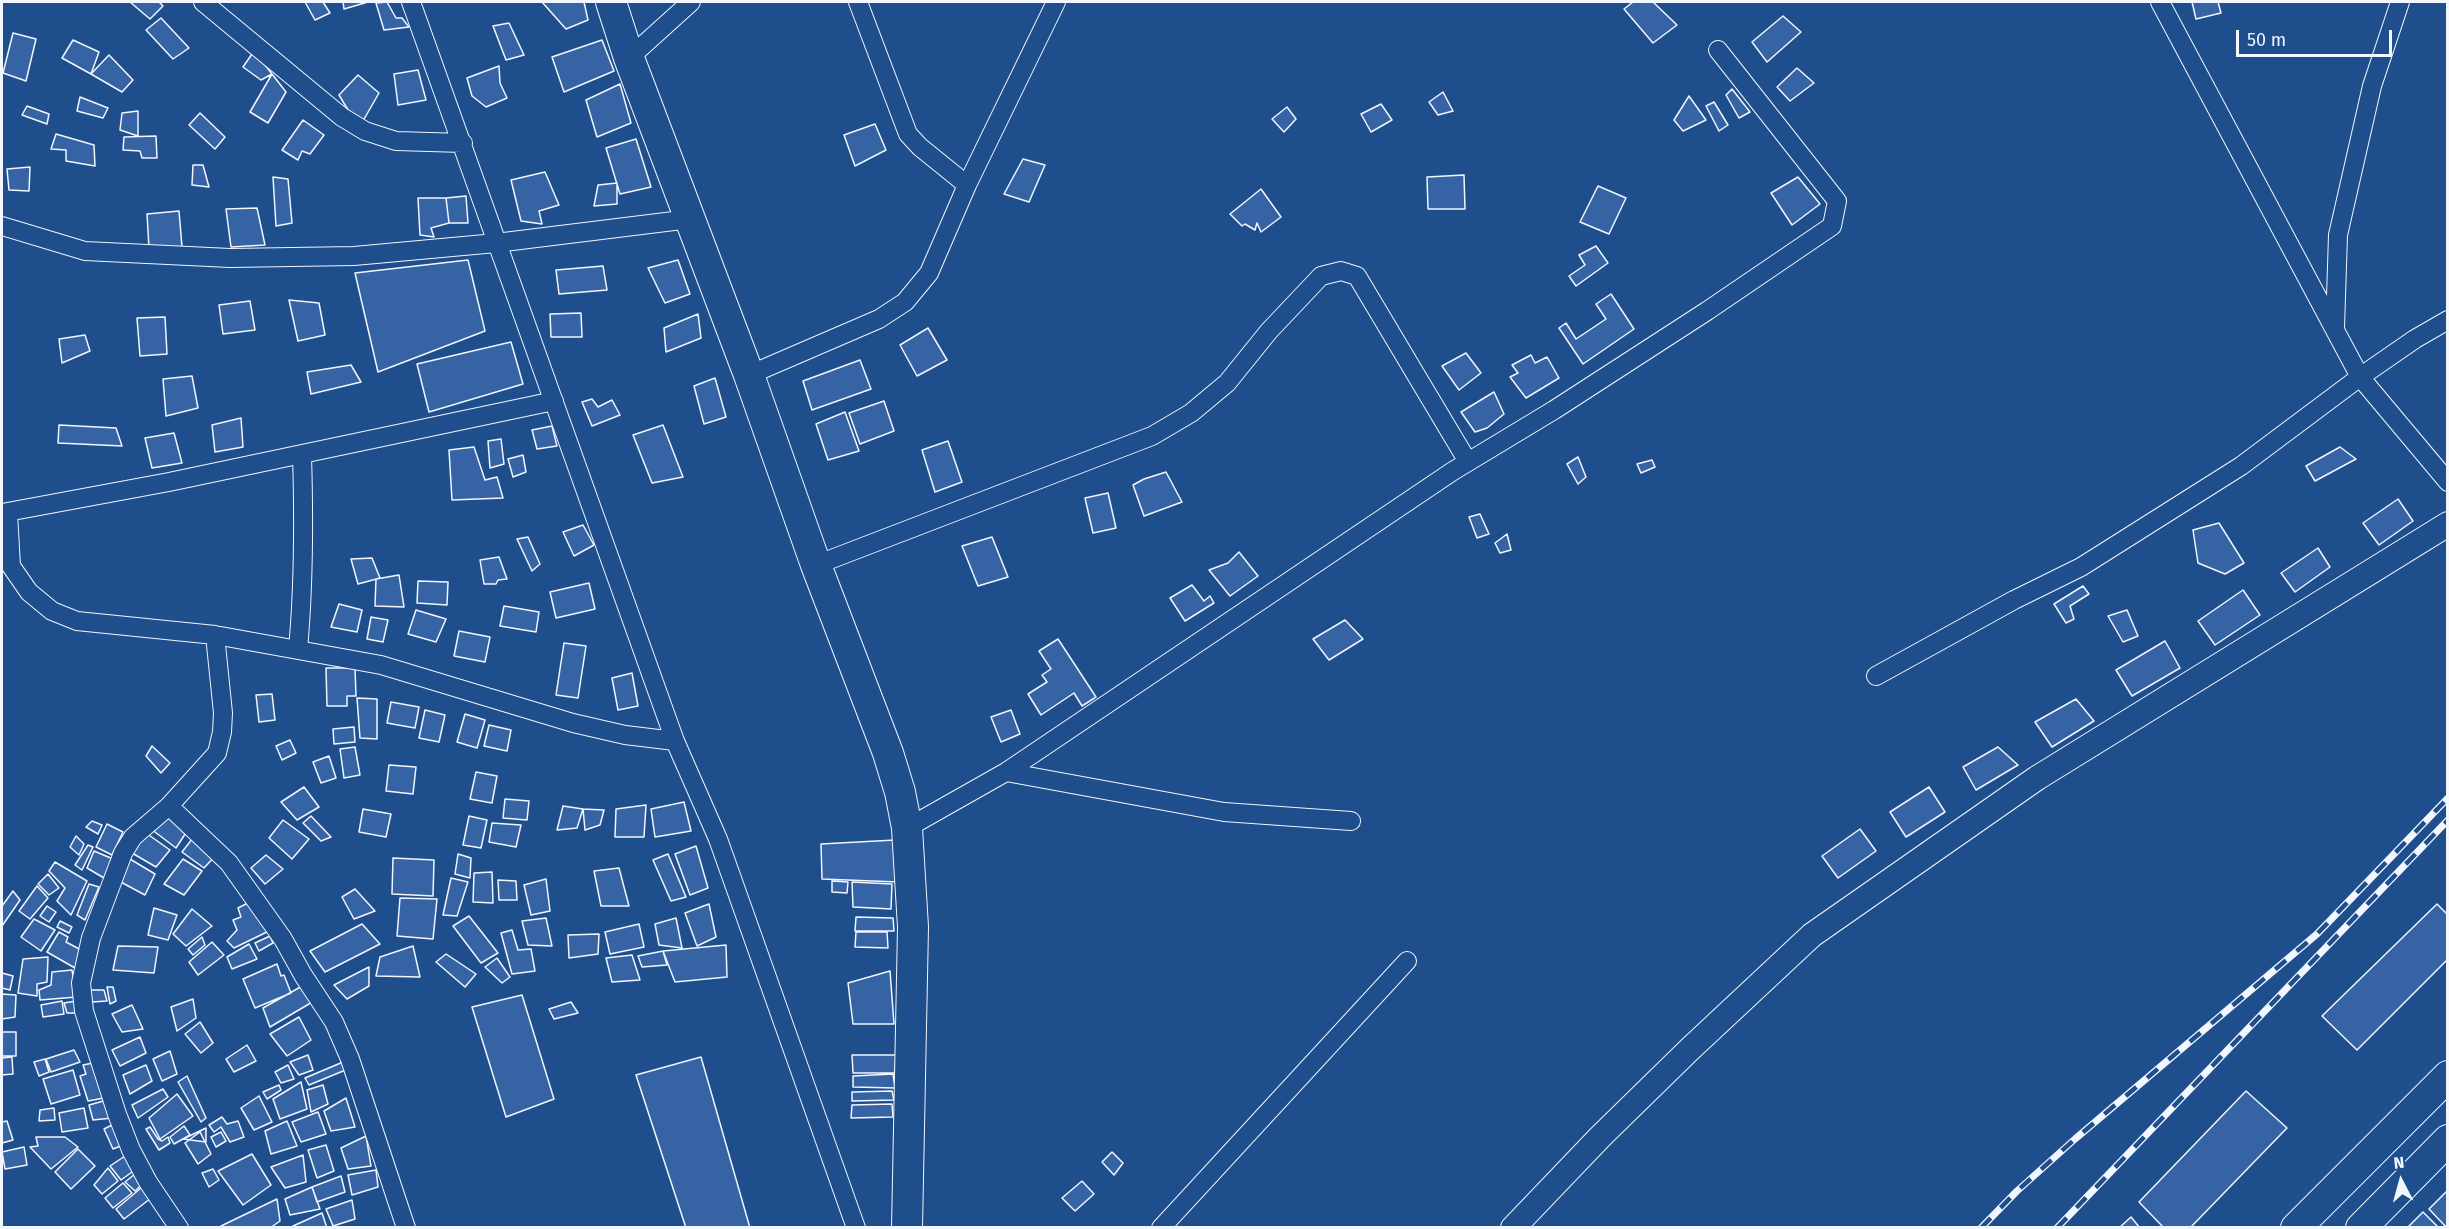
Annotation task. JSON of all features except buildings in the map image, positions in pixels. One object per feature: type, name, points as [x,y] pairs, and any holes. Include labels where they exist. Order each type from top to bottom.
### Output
[{"type":"main road","points":[[611,2],[629,58],[749,375],[816,565],[888,753],[900,792],[907,828],[913,927],[908,1227]]},
{"type":"main road","points":[[2296,1227],[2448,1076]]},
{"type":"main road","points":[[2361,1227],[2440,1148],[2398,1125]]},
{"type":"street","points":[[203,2],[342,117],[365,131],[396,141],[463,143]]},
{"type":"street","points":[[411,2],[675,741],[718,839],[856,1227]]},
{"type":"street","points":[[629,58],[691,2]]},
{"type":"street","points":[[858,2],[908,134],[920,147],[966,185]]},
{"type":"street","points":[[749,375],[879,319],[905,302],[929,273],[966,185],[1056,2]]},
{"type":"street","points":[[2160,2],[2360,377],[2448,482]]},
{"type":"street","points":[[2335,330],[2338,235],[2372,86],[2400,2]]},
{"type":"street","points":[[907,828],[1006,772],[1468,462],[1707,311],[1832,226],[1837,201],[1718,50]]},
{"type":"street","points":[[2,229],[85,251],[230,258],[354,256],[496,243],[690,219]]},
{"type":"street","points":[[816,565],[1152,436],[1191,413],[1227,382],[1269,331],[1321,276],[1341,271],[1357,276],[1468,462]]},
{"type":"street","points":[[1876,676],[2014,600],[2081,567],[2241,466],[2360,377],[2415,339],[2448,320]]},
{"type":"street","points":[[554,401],[5,513],[6,570],[52,611],[78,621],[215,635],[381,665],[584,725],[625,735],[675,741]]},
{"type":"street","points":[[298,649],[304,534],[302,454]]},
{"type":"street","points":[[1513,1227],[1681,1057],[1812,935],[2037,777],[2448,524]]},
{"type":"street","points":[[179,1227],[148,1182],[128,1141],[84,1011],[81,983],[91,938],[123,853],[133,837],[169,806],[217,753],[222,732],[223,713],[215,635]]},
{"type":"street","points":[[1006,772],[1224,812],[1351,820]]},
{"type":"street","points":[[169,806],[229,863],[283,939],[333,1022],[350,1059],[406,1227]]},
{"type":"street","points":[[1161,1227],[1407,961]]},
{"type":"railway","points":[[1981,1228],[2017,1191],[2075,1139],[2317,934],[2448,798]]},
{"type":"railway","points":[[2057,1228],[2448,820]]}]
